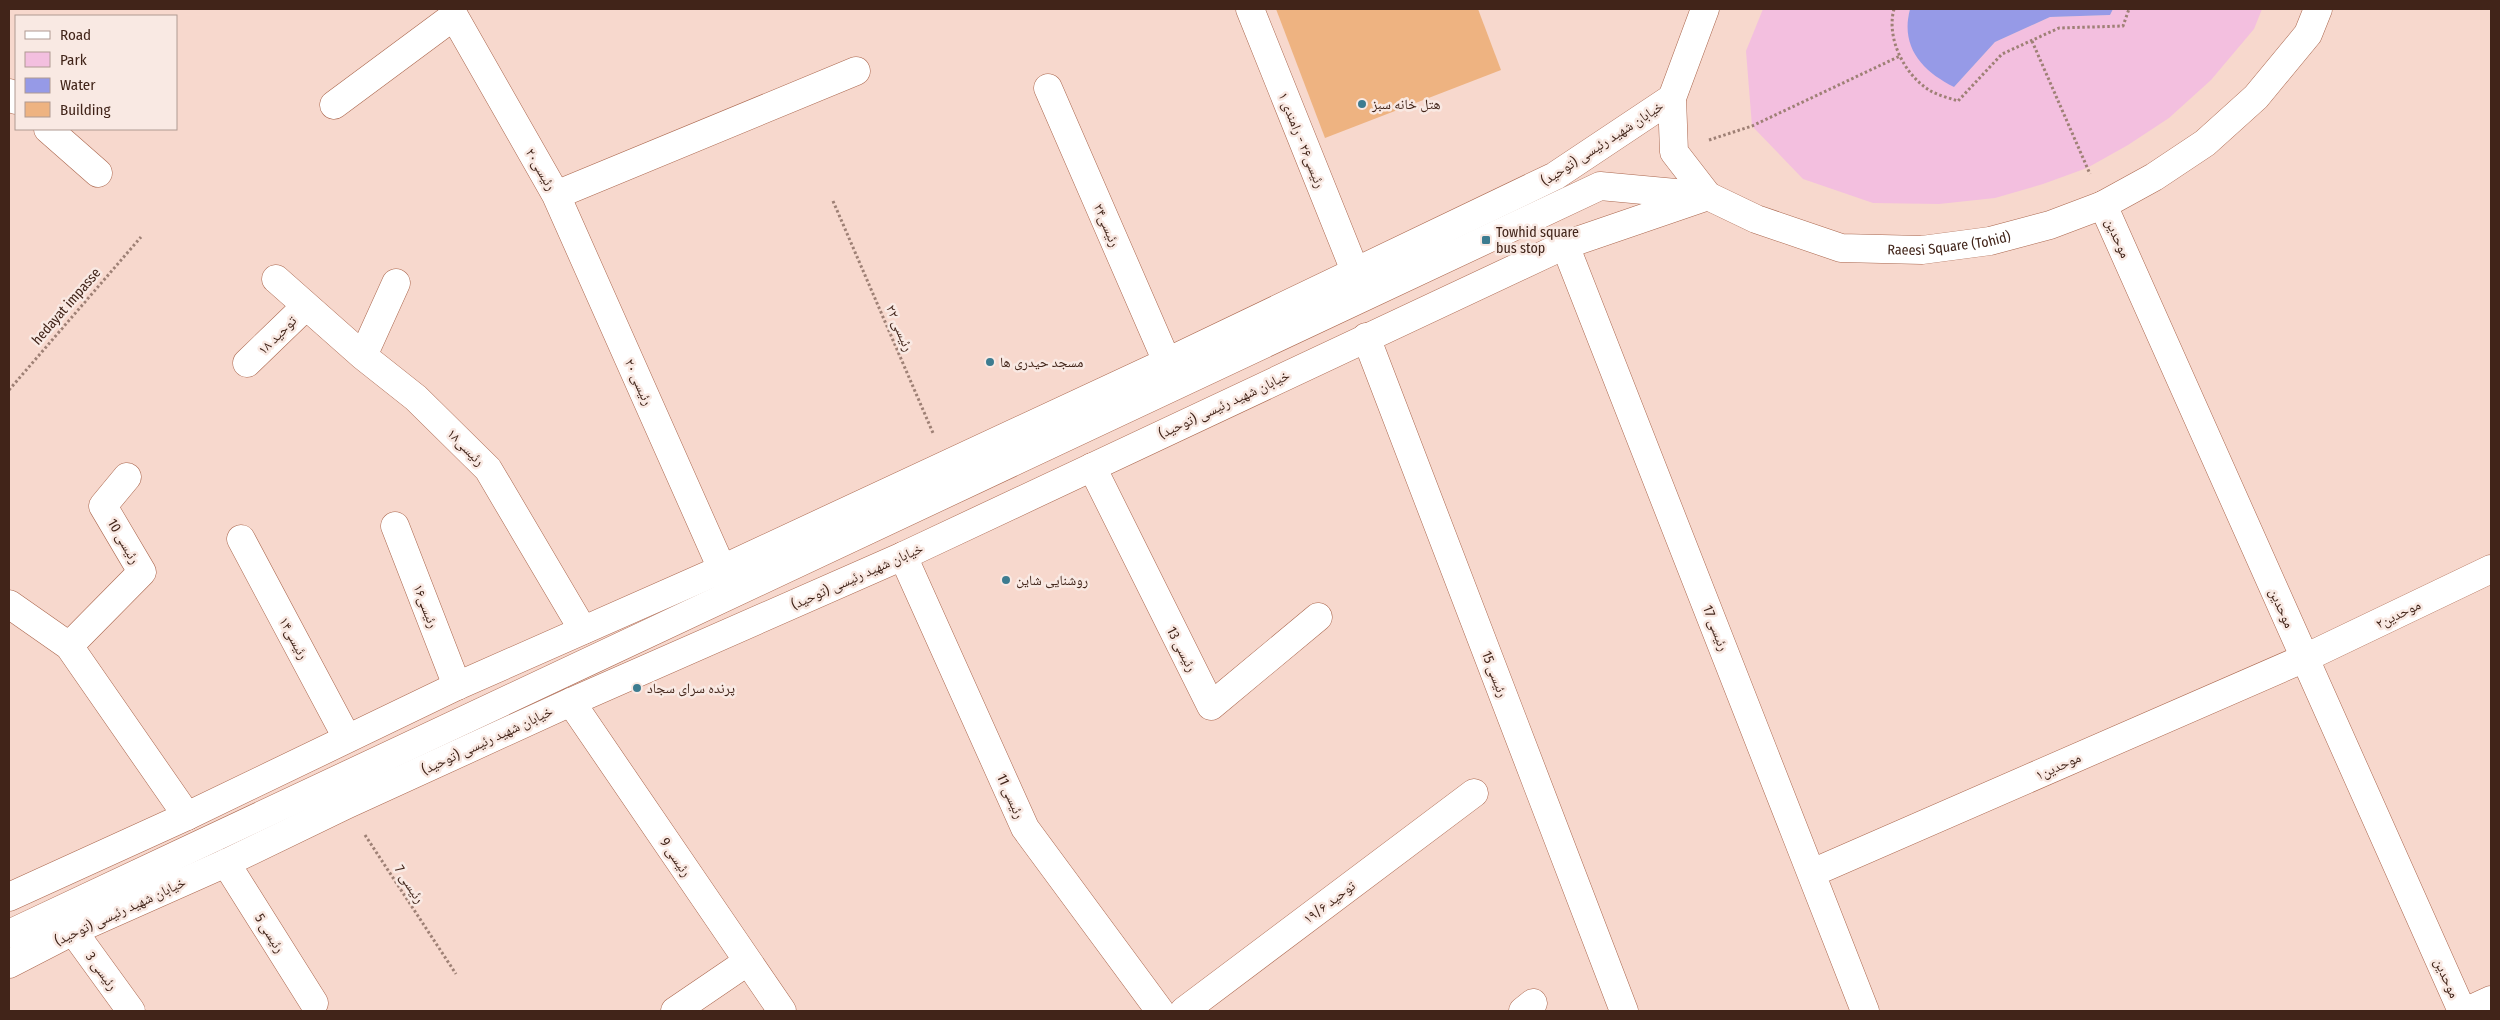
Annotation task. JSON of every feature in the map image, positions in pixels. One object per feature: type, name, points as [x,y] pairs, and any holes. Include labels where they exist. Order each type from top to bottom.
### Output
[{"type":"street","name":"رئیسی۲۶ - رامندی ۱","points":[[1250,9],[1355,271]]},
{"type":"street","points":[[1674,152],[1672,98],[1706,9]]},
{"type":"street","name":"Raeesi Square (Tohid)","points":[[1674,152],[1708,196],[1756,219],[1841,248],[1922,250],[1990,242],[2050,225],[2103,204],[2154,177],[2205,143],[2256,97],[2308,34],[2318,9]]},
{"type":"street","name":"رئیسی۲۰","points":[[334,105],[459,12],[556,195],[856,72]]},
{"type":"street","name":"رئیسی۲۴","points":[[1048,88],[1167,362]]},
{"type":"street","name":"خیابان شهید رئیسی (توحید)","points":[[9,897],[187,816],[457,686],[722,569],[946,463],[1167,362],[1555,176],[1672,98]]},
{"type":"street","points":[[49,130],[98,173]]},
{"type":"street","points":[[9,934],[1600,186],[1708,196]]},
{"type":"street","name":"رئیسی ۲۰","points":[[556,195],[722,569]]},
{"type":"street","name":"خیابان شهید رئیسی (توحید)","points":[[9,964],[73,931],[226,863],[346,805],[571,702],[903,556],[1565,244],[1708,196]]},
{"type":"street","name":"موحدین","points":[[2103,204],[2462,1011]]},
{"type":"street","name":"رئیسی 17","points":[[1565,244],[1865,1011]]},
{"type":"street","name":"توحید ۱۸","points":[[276,279],[363,356]]},
{"type":"street","points":[[363,356],[396,283]]},
{"type":"street","name":"توحید ۱۸","points":[[248,364],[306,306]]},
{"type":"street","name":"رئیسی 15","points":[[1366,337],[1624,1011]]},
{"type":"street","name":"رئیسی۱۸","points":[[363,356],[416,398],[488,469],[583,630]]},
{"type":"street","name":"رئیسی 13","points":[[1092,467],[1211,706],[1318,617]]},
{"type":"street","name":"رئیسی 10","points":[[69,646],[142,572],[103,506],[127,476]]},
{"type":"street","name":"رئیسی۱۶","points":[[395,526],[457,686]]},
{"type":"street","name":"رئیسی۱۴","points":[[241,539],[346,738]]},
{"type":"street","name":"رئیسی 11","points":[[903,556],[1026,828],[1160,1011]]},
{"type":"street","name":"موحدین۲","points":[[2305,658],[2491,569]]},
{"type":"street","points":[[9,604],[69,646],[187,816]]},
{"type":"street","name":"موحدین۱","points":[[1812,873],[2305,658]]},
{"type":"street","name":"رئیسی 9","points":[[571,702],[782,1011]]},
{"type":"street","name":"توحید ۱۹/۶","points":[[1184,1011],[1474,793]]},
{"type":"street","name":"رئیسی 5","points":[[226,863],[314,1003]]},
{"type":"street","name":"رئیسی 3","points":[[73,931],[131,1011]]},
{"type":"street","points":[[674,1011],[747,962]]},
{"type":"street","points":[[2467,1011],[2491,1000]]},
{"type":"path","points":[[1894,9],[1894,42],[1907,70],[1929,91],[1958,101],[2002,54],[2060,28],[2123,26],[2129,9]]},
{"type":"path","points":[[2032,41],[2103,204]]},
{"type":"path","points":[[1674,152],[1752,126],[1900,56]]},
{"type":"path","name":"رئیسی ۲۲","points":[[833,202],[946,463]]},
{"type":"path","name":"hedayat impasse","points":[[9,390],[141,237]]},
{"type":"path","name":"رئیسی 7","points":[[346,805],[456,974]]},
{"type":"green space","points":[[1763,9],[1910,9],[1908,18],[1954,87],[1995,42],[2050,17],[2110,15],[2113,9],[2262,9],[2254,29],[2211,80],[2169,118],[2128,145],[2087,168],[2043,184],[1995,198],[1939,204],[1873,203],[1803,179],[1752,126],[1746,51]]},
{"type":"water","points":[[1910,9],[2113,9],[2110,15],[2050,17],[1995,42],[1954,87],[1932,73],[1916,56],[1908,35]]},
{"type":"building","name":"هتل خانه سبز","points":[[1276,9],[1478,9],[1501,70],[1325,138]]},
{"type":"place","name":"هتل خانه سبز","points":[[1362,104]]},
{"type":"place","name":"Towhid square bus stop","points":[[1486,240]]},
{"type":"place","name":"مسجد حیدری ها","points":[[990,362]]},
{"type":"place","name":"روشنایی شاین","points":[[1006,580]]},
{"type":"place","name":"پرنده سرای سجاد","points":[[637,688]]}]
